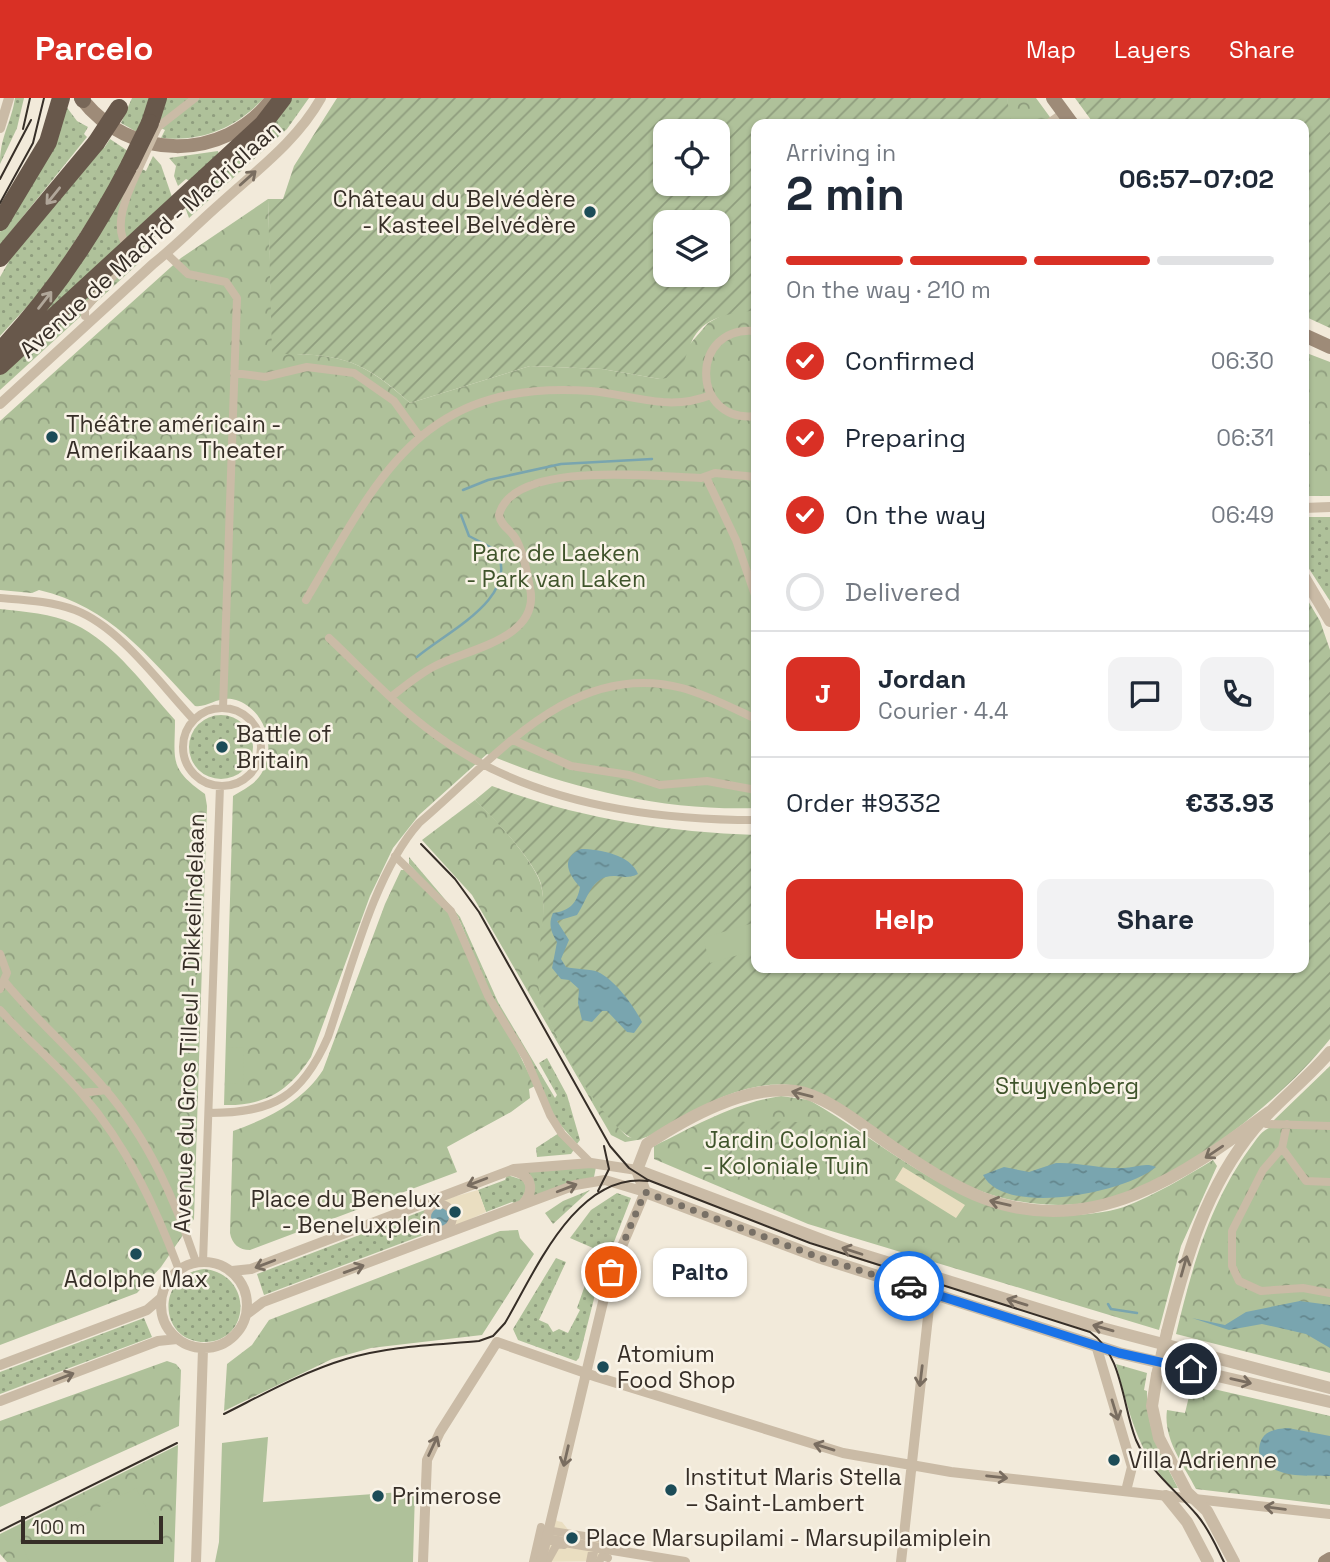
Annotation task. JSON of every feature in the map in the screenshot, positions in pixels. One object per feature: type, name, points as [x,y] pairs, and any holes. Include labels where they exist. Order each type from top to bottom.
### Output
[{"type":"highway","points":[[34,167],[55,98]]},
{"type":"highway","points":[[0,222],[34,167],[55,126],[61,98]]},
{"type":"highway","points":[[0,351],[38,309],[81,250],[134,166],[154,125],[158,98]]},
{"type":"highway","points":[[0,366],[263,124],[283,98]]},
{"type":"highway","points":[[0,258],[96,143],[122,103]]},
{"type":"highway","points":[[223,159],[247,124]]},
{"type":"main road","points":[[82,99],[113,129],[143,142],[161,146],[206,144],[247,124],[273,98]]},
{"type":"main road","points":[[1053,98],[1068,118]]},
{"type":"main road","points":[[1309,337],[1330,347]]},
{"type":"main road","points":[[1325,1562],[1330,1559]]},
{"type":"street","points":[[0,128],[9,98]]},
{"type":"street","points":[[154,125],[195,98]]},
{"type":"street","name":"Avenue de Madrid - Madridlaan","points":[[0,404],[149,268],[168,255],[187,233],[295,135],[321,98]]},
{"type":"street","points":[[85,316],[85,309],[133,254],[123,241],[122,208],[134,166]]},
{"type":"street","points":[[168,255],[188,274],[222,280],[233,289],[237,302],[223,708]]},
{"type":"street","points":[[751,331],[732,333],[716,345],[706,369],[711,395],[733,414],[751,416]]},
{"type":"street","points":[[233,373],[265,377],[307,366],[354,373],[394,401],[420,438]]},
{"type":"street","points":[[306,600],[369,492],[420,438],[452,412],[517,394],[552,390],[592,391],[661,404],[684,403],[711,395]]},
{"type":"street","points":[[391,697],[433,666],[506,636],[528,612],[532,597],[522,554],[516,538],[499,518],[506,501],[549,480],[583,475],[623,473],[706,477],[715,473],[751,477]]},
{"type":"street","points":[[706,477],[732,530],[751,584]]},
{"type":"street","points":[[1309,508],[1330,507]]},
{"type":"street","points":[[1309,585],[1330,621]]},
{"type":"street","points":[[0,598],[57,604],[93,619],[116,636],[194,720]]},
{"type":"street","points":[[329,638],[439,738],[485,765],[541,789],[597,804],[677,816],[751,820]]},
{"type":"street","points":[[209,1114],[246,1113],[266,1108],[294,1090],[310,1072],[328,1037],[395,856],[419,823],[545,714],[573,698],[623,683],[681,688],[751,717]]},
{"type":"street","points":[[223,708],[247,716],[260,737],[261,749],[253,772],[243,780],[220,786],[197,777],[184,756],[186,731],[194,720],[213,709],[223,708]]},
{"type":"street","points":[[513,740],[571,766],[629,775],[660,785],[707,781],[751,789]]},
{"type":"street","name":"Avenue du Gros Tilleul - Dikkelindelaan","points":[[200,1262],[209,1114],[220,786]]},
{"type":"street","points":[[395,856],[420,877],[454,916],[488,996],[522,1049],[550,1115],[562,1134],[592,1163]]},
{"type":"street","points":[[0,954],[7,967],[2,986],[107,1090],[140,1137],[200,1262]]},
{"type":"street","points":[[0,1010],[82,1094],[129,1162],[179,1270]]},
{"type":"street","points":[[1234,1562],[1207,1511],[1192,1498],[1162,1446],[1155,1424],[1152,1398],[1189,1250],[1203,1211],[1233,1158],[1330,1052]]},
{"type":"street","points":[[82,1094],[107,1090]]},
{"type":"street","points":[[541,1562],[611,1272],[645,1192],[637,1170],[647,1143],[709,1110],[751,1095],[792,1091],[818,1098],[946,1180],[979,1196],[1036,1209],[1088,1208],[1119,1202],[1142,1193],[1267,1118],[1287,1124],[1330,1126]]},
{"type":"street","points":[[1287,1124],[1282,1148],[1263,1170],[1232,1231],[1231,1266],[1240,1281],[1261,1291],[1297,1288],[1330,1293]]},
{"type":"street","points":[[1282,1148],[1306,1181],[1330,1182]]},
{"type":"street","points":[[232,1271],[254,1268],[508,1171],[592,1163],[612,1165],[637,1170],[822,1241],[941,1279],[1129,1336],[1330,1388]]},
{"type":"street","points":[[608,1180],[612,1165]]},
{"type":"street","points":[[508,1171],[524,1175],[531,1184],[529,1196],[521,1206]]},
{"type":"street","points":[[0,1401],[155,1342],[177,1339],[203,1349],[218,1347],[231,1339],[241,1328],[247,1314],[262,1302],[575,1185],[608,1180],[818,1257],[1096,1345],[1330,1402]]},
{"type":"street","points":[[435,1203],[443,1204],[453,1212],[453,1220],[446,1230],[433,1228],[428,1222],[429,1210],[435,1203]]},
{"type":"street","points":[[177,1339],[164,1321],[161,1298],[166,1284],[179,1270],[200,1262],[218,1264],[232,1271],[245,1291],[247,1314]]},
{"type":"street","points":[[901,1562],[929,1308],[941,1279]]},
{"type":"street","points":[[0,1365],[146,1310],[161,1298]]},
{"type":"street","points":[[423,1562],[427,1460],[440,1432],[497,1342],[586,1373],[837,1451],[911,1465],[1330,1514]]},
{"type":"street","points":[[1096,1345],[1132,1466],[1126,1491]]},
{"type":"street","points":[[196,1562],[203,1349]]},
{"type":"street","points":[[1166,1496],[1187,1522],[1208,1562]]},
{"type":"street","points":[[550,1531],[600,1552]]},
{"type":"street","points":[[533,1562],[550,1531]]},
{"type":"street","points":[[547,1562],[557,1544],[685,1562]]},
{"type":"green space","points":[[15,98],[24,98],[17,128],[0,164],[2,146]]},
{"type":"green space","points":[[132,98],[155,98],[137,132],[121,123]]},
{"type":"green space","points":[[163,98],[264,98],[242,117],[218,131],[176,139],[161,138],[165,130],[155,125]]},
{"type":"green space","points":[[290,98],[309,98],[287,129],[189,218],[185,207],[141,250],[140,262],[0,390],[0,370]]},
{"type":"green space","points":[[337,98],[1007,98],[1010,119],[751,119],[751,311],[710,321],[696,334],[678,373],[674,377],[660,379],[602,369],[530,366],[410,403],[377,376],[347,361],[314,355],[272,354],[268,199],[283,199],[294,166]]},
{"type":"green space","points":[[1007,98],[1036,98],[1051,119],[1008,119]]},
{"type":"green space","points":[[1075,98],[1330,98],[1330,328],[1309,318],[1309,119],[1090,119]]},
{"type":"green space","points":[[65,105],[77,121],[88,127],[84,134],[87,137],[0,245],[0,232]]},
{"type":"green space","points":[[110,139],[128,151],[127,162],[44,288],[0,336],[0,277],[17,247],[100,146],[104,148]]},
{"type":"green space","points":[[218,151],[219,155],[190,181],[186,179],[178,186],[174,176],[176,166],[169,158]]},
{"type":"green space","points":[[153,156],[161,165],[172,197],[36,325],[136,166],[146,171]]},
{"type":"green space","name":"Parc de Laeken - Park van Laken","points":[[268,199],[273,354],[315,355],[348,361],[377,376],[410,403],[530,366],[602,369],[660,379],[708,323],[728,312],[751,310],[751,808],[687,806],[618,795],[552,778],[487,754],[419,815],[393,848],[370,896],[311,1057],[303,1069],[275,1094],[239,1105],[224,1105],[233,796],[253,783],[265,767],[268,744],[262,722],[247,705],[236,700],[224,699],[195,706],[126,635],[87,608],[39,590],[32,593],[0,590],[0,421],[181,258]]},
{"type":"green space","points":[[1309,354],[1330,362],[1330,496],[1309,496]]},
{"type":"green space","points":[[1309,517],[1330,517],[1330,601],[1309,569]]},
{"type":"green space","name":"Stuyvenberg","points":[[1309,602],[1320,621],[1330,650],[1330,1039],[1287,1085],[1202,1154],[1143,1187],[1094,1202],[1052,1205],[988,1194],[950,1177],[853,1115],[794,1086],[760,1086],[730,1094],[652,1135],[637,1140],[624,1133],[593,1098],[552,1027],[543,1006],[538,978],[543,911],[541,884],[522,852],[475,800],[492,786],[589,815],[655,827],[751,835],[751,973],[1309,973]]},
{"type":"green space","points":[[0,609],[65,620],[89,632],[116,654],[175,720],[176,762],[185,777],[205,794],[207,806],[194,1219],[161,1267],[137,1293],[0,1345]]},
{"type":"green space","points":[[221,715],[239,721],[247,729],[253,747],[247,765],[239,773],[221,779],[203,773],[195,765],[189,747],[195,729],[203,721]]},
{"type":"green space","points":[[475,800],[522,852],[541,885],[544,910],[539,986],[550,1021],[574,1066],[603,1109],[628,1137],[643,1139],[625,1142],[611,1135],[472,895],[422,840]]},
{"type":"green space","points":[[409,857],[460,917],[498,1002],[555,1098],[557,1095],[539,1063],[547,1058],[567,1095],[580,1140],[577,1144],[557,1121],[488,990],[458,917],[409,864]]},
{"type":"green space","points":[[401,870],[407,870],[447,908],[535,1086],[529,1089],[530,1098],[511,1112],[447,1147],[457,1172],[250,1250],[239,1248],[230,1233],[233,1131],[284,1108],[305,1091],[323,1070],[385,904]]},
{"type":"green space","points":[[751,924],[751,951],[710,963],[703,938]]},
{"type":"green space","points":[[243,1047],[244,1083],[226,1084],[226,1048]]},
{"type":"green space","points":[[1330,1066],[1330,1373],[1176,1334],[1204,1237],[1223,1191],[1260,1134],[1274,1127],[1274,1120]]},
{"type":"green space","name":"Jardin Colonial - Koloniale Tuin","points":[[781,1096],[809,1100],[948,1187],[1010,1209],[1065,1215],[1104,1212],[1124,1207],[1158,1191],[1213,1160],[1217,1166],[1181,1246],[1159,1330],[808,1224],[654,1159],[654,1146],[685,1130],[731,1109]]},
{"type":"green space","points":[[787,1121],[808,1124],[834,1137],[838,1149],[836,1151],[834,1145],[821,1138],[802,1139],[792,1132],[768,1129],[759,1135],[733,1136],[731,1125],[745,1122],[746,1132],[753,1134],[759,1130],[758,1126],[767,1123]]},
{"type":"green space","points":[[559,1133],[575,1148],[571,1154],[537,1157],[536,1148]]},
{"type":"green space","points":[[724,1138],[734,1155],[760,1162],[760,1174],[740,1159],[722,1157],[718,1150],[719,1141]]},
{"type":"green space","points":[[596,1167],[594,1177],[534,1197],[527,1171]]},
{"type":"green space","points":[[507,1175],[523,1180],[527,1189],[518,1205],[512,1202],[486,1212],[478,1190],[505,1180]]},
{"type":"green space","points":[[590,1190],[553,1224],[545,1213],[563,1201]]},
{"type":"green space","points":[[617,1193],[631,1198],[609,1255],[570,1238],[591,1210]]},
{"type":"green space","points":[[425,1210],[426,1225],[434,1231],[264,1295],[257,1274]]},
{"type":"green space","points":[[518,1230],[520,1238],[534,1254],[482,1335],[371,1348],[332,1359],[224,1411],[227,1364],[252,1345],[269,1320],[500,1231]]},
{"type":"green space","points":[[556,1258],[566,1262],[539,1320],[548,1324],[553,1332],[559,1329],[568,1333],[580,1310],[577,1308],[590,1271],[600,1275],[576,1361],[518,1340],[513,1329]]},
{"type":"green space","points":[[204,1269],[220,1274],[232,1283],[238,1294],[240,1307],[238,1320],[231,1331],[220,1339],[205,1342],[189,1339],[178,1331],[168,1308],[170,1295],[177,1283],[188,1274]]},
{"type":"green space","points":[[144,1318],[152,1337],[0,1394],[0,1372]]},
{"type":"green space","points":[[167,1361],[176,1364],[181,1370],[179,1426],[0,1507],[0,1421]]},
{"type":"green space","points":[[1116,1364],[1147,1373],[1144,1390],[1147,1391],[1152,1430],[1160,1453],[1178,1488],[1172,1488],[1160,1475],[1142,1446]]},
{"type":"green space","points":[[1192,1384],[1330,1416],[1330,1505],[1196,1489],[1175,1451],[1167,1421],[1167,1410],[1185,1413]]},
{"type":"green space","name":"Primerose","points":[[268,1437],[263,1502],[415,1491],[413,1562],[215,1562],[219,1542],[222,1443]]},
{"type":"green space","points":[[178,1445],[174,1562],[7,1562],[0,1554],[0,1534]]},
{"type":"green space","points":[[136,1488],[170,1554],[154,1562],[30,1562],[22,1547]]},
{"type":"shaded area","points":[[903,1167],[965,1205],[956,1218],[895,1180]]},
{"type":"shaded area","name":"Place du Benelux - Beneluxplein","points":[[478,1190],[486,1212],[440,1233],[425,1225],[428,1204]]},
{"type":"shaded area","name":"Place Marsupilami - Marsupilamiplein","points":[[554,1514],[557,1521],[562,1522],[570,1532],[614,1540],[610,1561],[531,1562],[551,1527]]},
{"type":"water","points":[[581,849],[597,850],[622,858],[634,867],[638,874],[600,879],[591,889],[577,915],[557,921],[569,940],[561,959],[566,967],[598,972],[617,987],[642,1022],[634,1033],[627,1032],[607,1011],[602,1011],[592,1022],[582,1020],[578,1003],[579,989],[569,980],[561,979],[552,968],[557,942],[551,928],[551,917],[553,913],[568,908],[577,898],[580,887],[572,877],[568,862],[574,853]]},
{"type":"water","points":[[1056,1163],[1115,1168],[1144,1165],[1156,1167],[1120,1185],[1094,1192],[1040,1198],[1015,1195],[996,1188],[983,1175],[1004,1167],[1029,1172]]},
{"type":"water","points":[[440,1205],[448,1208],[451,1216],[448,1224],[440,1227],[432,1224],[429,1216],[432,1208]]},
{"type":"water","points":[[1300,1301],[1330,1305],[1330,1348],[1306,1334],[1262,1324],[1229,1330],[1192,1318],[1225,1325],[1246,1312]]},
{"type":"water","points":[[1288,1428],[1330,1436],[1330,1476],[1280,1472],[1264,1461],[1259,1452],[1261,1440],[1271,1431]]},
{"type":"waterway","points":[[463,490],[488,480],[561,464],[652,459]]},
{"type":"waterway","points":[[417,657],[477,612],[499,583],[501,567],[496,550],[469,536],[461,515]]},
{"type":"waterway","points":[[1108,1304],[1111,1309],[1137,1313]]},
{"type":"tram line","points":[[23,129],[30,98]]},
{"type":"tram line","points":[[0,203],[33,143],[44,98]]},
{"type":"tram line","points":[[0,179],[31,120]]},
{"type":"tram line","points":[[421,844],[455,879],[479,912],[610,1146],[629,1168],[648,1180],[810,1243],[1090,1332],[1101,1342],[1115,1367],[1131,1426],[1148,1462],[1201,1520],[1224,1562]]},
{"type":"tram line","points":[[598,1191],[609,1169],[604,1146]]},
{"type":"tram line","points":[[224,1414],[299,1377],[346,1359],[395,1349],[479,1341],[493,1336],[505,1323],[544,1253],[579,1209],[600,1192],[622,1182],[648,1181]]},
{"type":"tram line","points":[[0,1531],[177,1443]]},
{"type":"way so far","points":[[611,1272],[645,1192],[818,1257],[909,1286]]},
{"type":"place","name":"Château du Belvédère - Kasteel Belvédère","points":[[590,212]]},
{"type":"place","name":"Théâtre américain - Amerikaans Theater","points":[[52,437]]},
{"type":"place","name":"Battle of Britain","points":[[222,747]]},
{"type":"place","name":"Place du Benelux - Beneluxplein","points":[[455,1212]]},
{"type":"place","name":"Adolphe Max","points":[[136,1254]]},
{"type":"place","name":"Palto","points":[[611,1272]]},
{"type":"place","name":"Atomium Food Shop","points":[[603,1367]]},
{"type":"place","name":"Villa Adrienne","points":[[1114,1460]]},
{"type":"place","name":"Institut Maris Stella – Saint-Lambert","points":[[671,1490]]},
{"type":"place","name":"Primerose","points":[[378,1496]]},
{"type":"place","name":"Place Marsupilami - Marsupilamiplein","points":[[572,1538]]},
{"type":"route","points":[[909,1286],[1119,1353],[1191,1369]]}]
